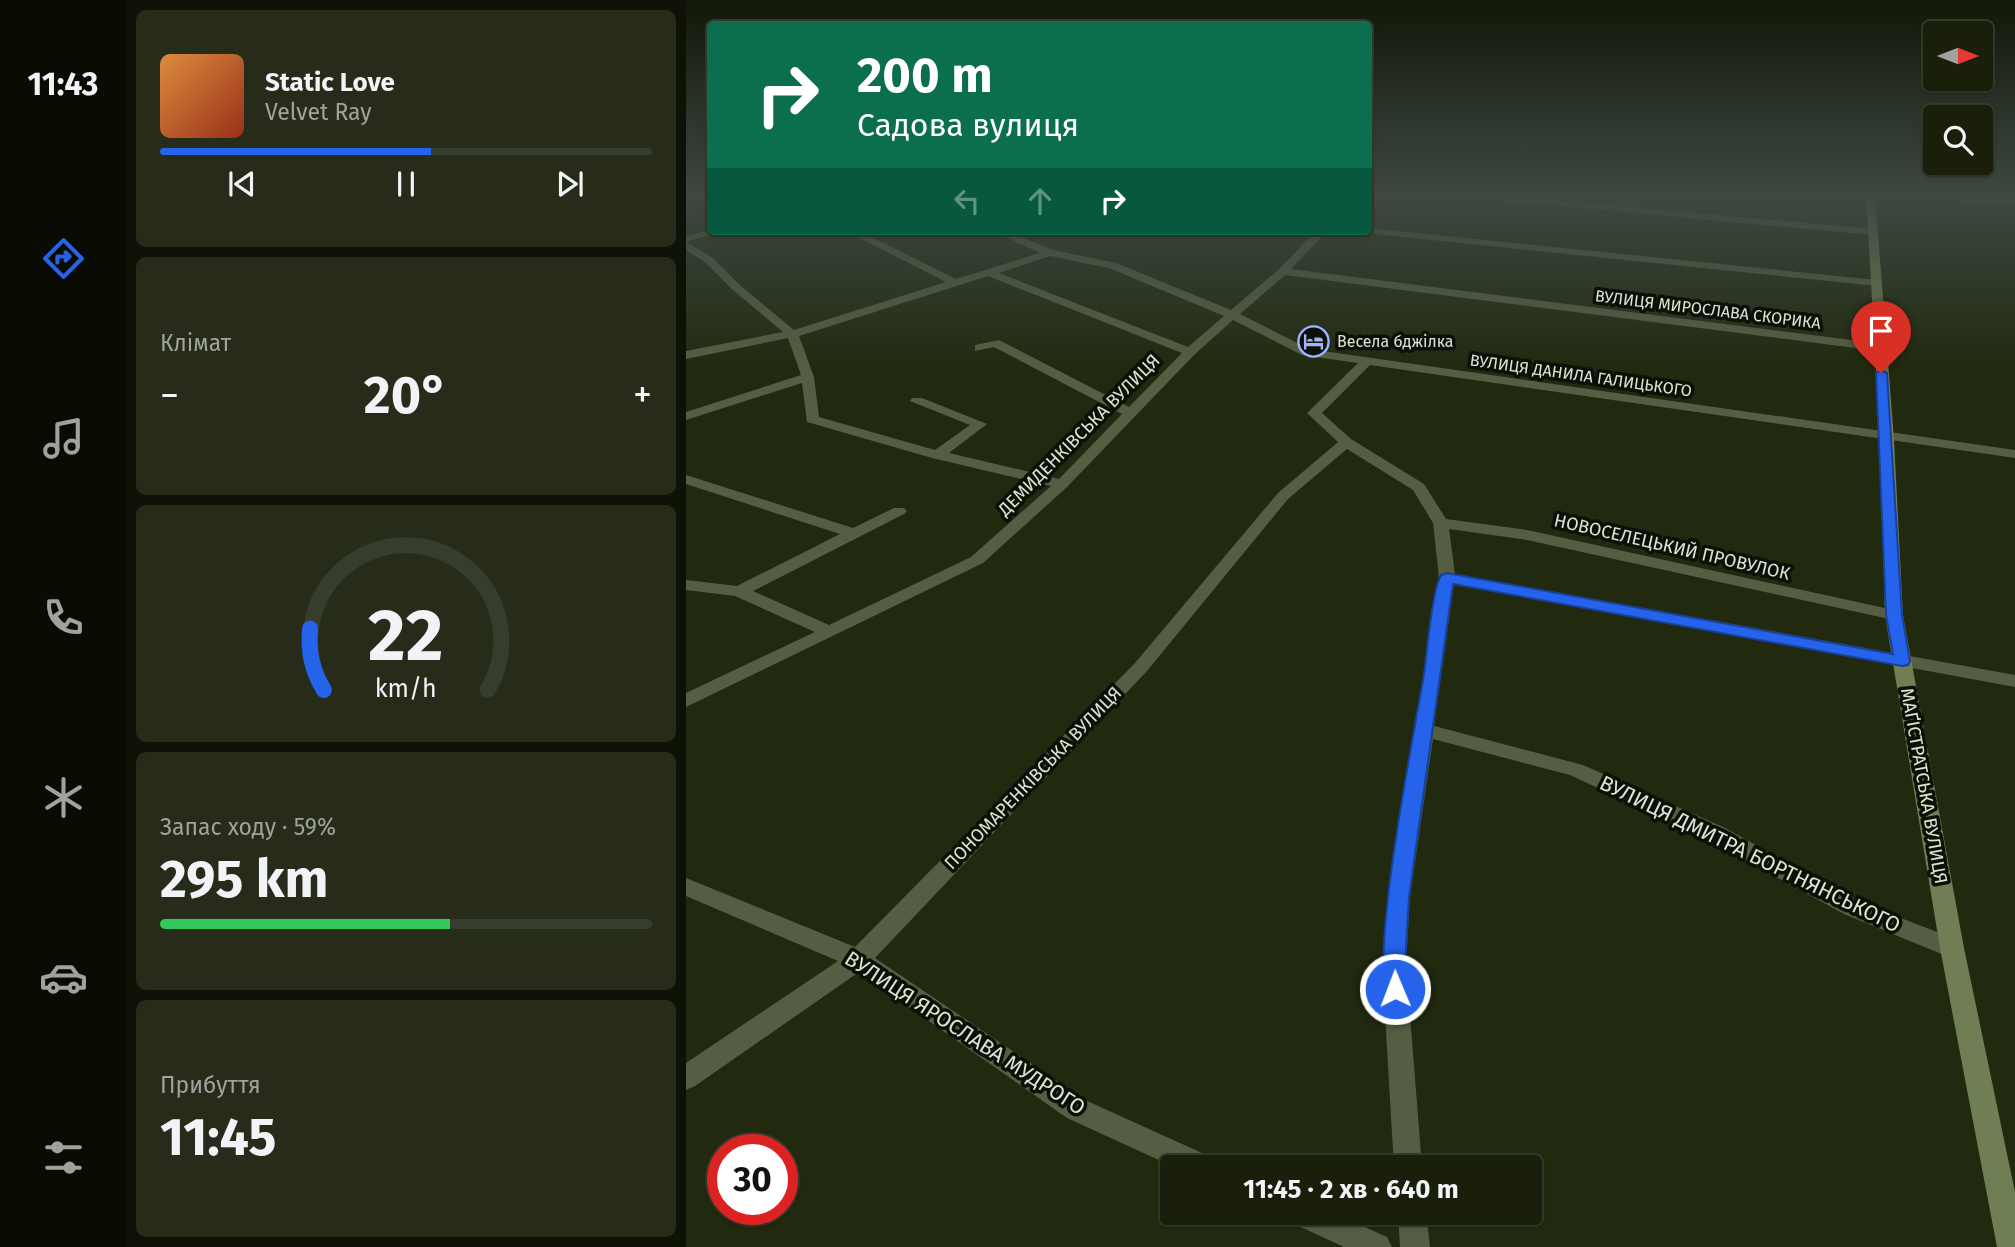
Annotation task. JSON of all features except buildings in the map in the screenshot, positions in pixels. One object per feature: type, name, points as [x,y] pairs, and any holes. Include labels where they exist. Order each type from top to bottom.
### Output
[{"type":"street","points":[[699,253],[792,334],[808,377],[811,419],[937,455],[1062,484]]},
{"type":"street","points":[[896,253],[958,284]]},
{"type":"street","points":[[686,355],[792,334],[1049,253]]},
{"type":"street","name":"ВУЛИЦЯ ДАНИЛА ГАЛИЦЬКОГО","points":[[1051,253],[1112,265],[1234,316],[1306,352],[2015,454]]},
{"type":"street","name":"ДЕМИДЕНКІВСЬКА ВУЛИЦЯ","points":[[686,701],[977,560],[1062,484],[1190,352],[1234,316],[1300,253]]},
{"type":"street","points":[[1585,253],[1877,283]]},
{"type":"street","name":"МАҐІСТРАТСЬКА ВУЛИЦЯ","points":[[1875,253],[1887,436],[1894,615],[1952,948],[2012,1247]]},
{"type":"street","name":"ВУЛИЦЯ МИРОСЛАВА СКОРИКА","points":[[1283,271],[1879,347]]},
{"type":"street","points":[[990,274],[1190,352]]},
{"type":"street","points":[[979,348],[995,342],[1130,413]]},
{"type":"street","points":[[1366,362],[1314,413],[1346,442],[1419,487],[1441,523],[1447,578],[1399,897],[1394,964],[1407,1155]]},
{"type":"street","points":[[686,416],[808,377]]},
{"type":"street","points":[[917,401],[981,424],[937,455]]},
{"type":"street","name":"ПОНОМАРЕНКІВСЬКА ВУЛИЦЯ","points":[[686,1078],[859,959],[1141,667],[1283,496],[1346,442]]},
{"type":"street","points":[[686,479],[852,533]]},
{"type":"street","points":[[739,591],[899,511]]},
{"type":"street","name":"НОВОСЕЛЕЦЬКИЙ ПРОВУЛОК","points":[[1441,523],[1527,535],[1894,615]]},
{"type":"street","points":[[1447,578],[2015,681]]},
{"type":"street","points":[[686,585],[739,591],[828,631]]},
{"type":"street","name":"ВУЛИЦЯ ДМИТРА БОРТНЯНСЬКОГО","points":[[1425,730],[1576,769],[1715,833],[1852,908],[1952,948]]},
{"type":"street","name":"ВУЛИЦЯ ЯРОСЛАВА МУДРОГО","points":[[686,887],[859,959],[1076,1109],[1177,1155]]},
{"type":"street","points":[[1328,1225],[1377,1247]]},
{"type":"street","points":[[1413,1225],[1415,1247]]},
{"type":"place","name":"Весела бджілка","points":[[1314,341]]},
{"type":"route","points":[[1395,989],[1399,897],[1447,578],[1902,661],[1894,615],[1887,436],[1881,373]]}]
